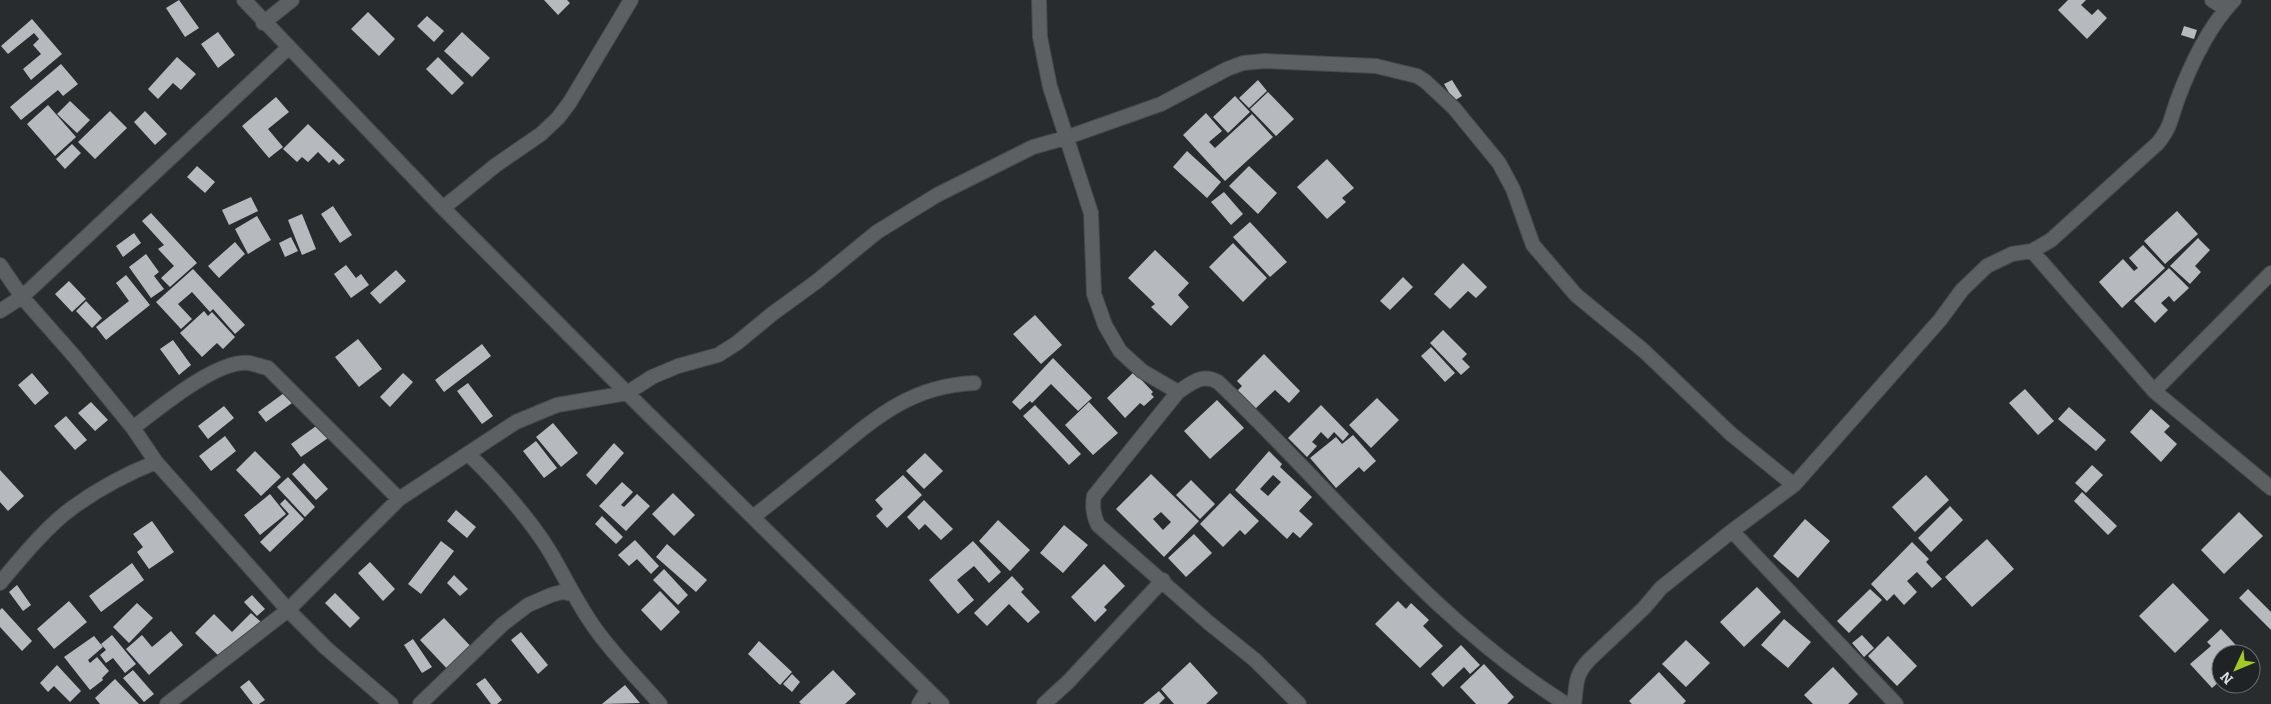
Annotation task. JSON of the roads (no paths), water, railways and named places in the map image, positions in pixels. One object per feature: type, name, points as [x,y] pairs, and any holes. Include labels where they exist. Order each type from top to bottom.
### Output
[{"type":"street","points":[[244,0],[443,208],[942,704]]},
{"type":"street","points":[[264,22],[292,0]]},
{"type":"street","points":[[443,208],[554,122],[570,102],[631,0]]},
{"type":"street","points":[[1039,0],[1040,37],[1050,87],[1065,138],[1091,213],[1094,294],[1105,325],[1120,351],[1142,371],[1178,392]]},
{"type":"street","points":[[1574,704],[1576,681],[1581,669],[1588,660],[1644,608],[1661,588],[1732,531],[1794,486],[1940,320],[1962,290],[1981,272],[2000,259],[2012,254],[2032,251],[2051,240],[2158,143],[2169,129],[2177,101],[2208,32],[2230,4],[2212,0]]},
{"type":"street","points":[[0,311],[22,298],[288,48]]},
{"type":"street","points":[[167,704],[288,610],[400,499],[516,422],[557,405],[627,393],[652,377],[678,366],[718,355],[729,349],[816,282],[877,232],[937,195],[1033,147],[1065,138],[1161,104],[1243,63],[1265,61],[1376,66],[1417,76],[1425,81],[1454,108],[1498,162],[1513,189],[1534,245],[1576,295],[1644,351],[1731,434],[1794,486]]},
{"type":"street","points":[[2032,251],[2154,391],[2271,488]]},
{"type":"street","points":[[0,265],[22,298],[74,356],[133,428],[156,462],[288,610],[326,648],[391,704]]},
{"type":"street","points":[[2154,391],[2271,274]]},
{"type":"street","points":[[133,428],[172,399],[223,367],[248,363],[268,368],[400,499]]},
{"type":"street","points":[[1299,704],[1255,660],[1209,623],[1098,525],[1093,504],[1094,496],[1178,392],[1197,379],[1205,377],[1218,382],[1429,596],[1479,640],[1540,687],[1566,704]]},
{"type":"street","points":[[753,517],[884,412],[926,391],[957,384],[974,383]]},
{"type":"street","points":[[468,454],[483,468],[529,522],[552,556],[572,594],[600,635],[660,704]]},
{"type":"street","points":[[0,583],[70,509],[122,476],[156,462]]},
{"type":"street","points":[[1732,531],[1896,704]]},
{"type":"street","points":[[1044,704],[1068,682],[1162,580]]},
{"type":"street","points":[[420,704],[503,624],[528,605],[562,592],[572,594]]},
{"type":"street","points":[[919,704],[927,691]]}]
